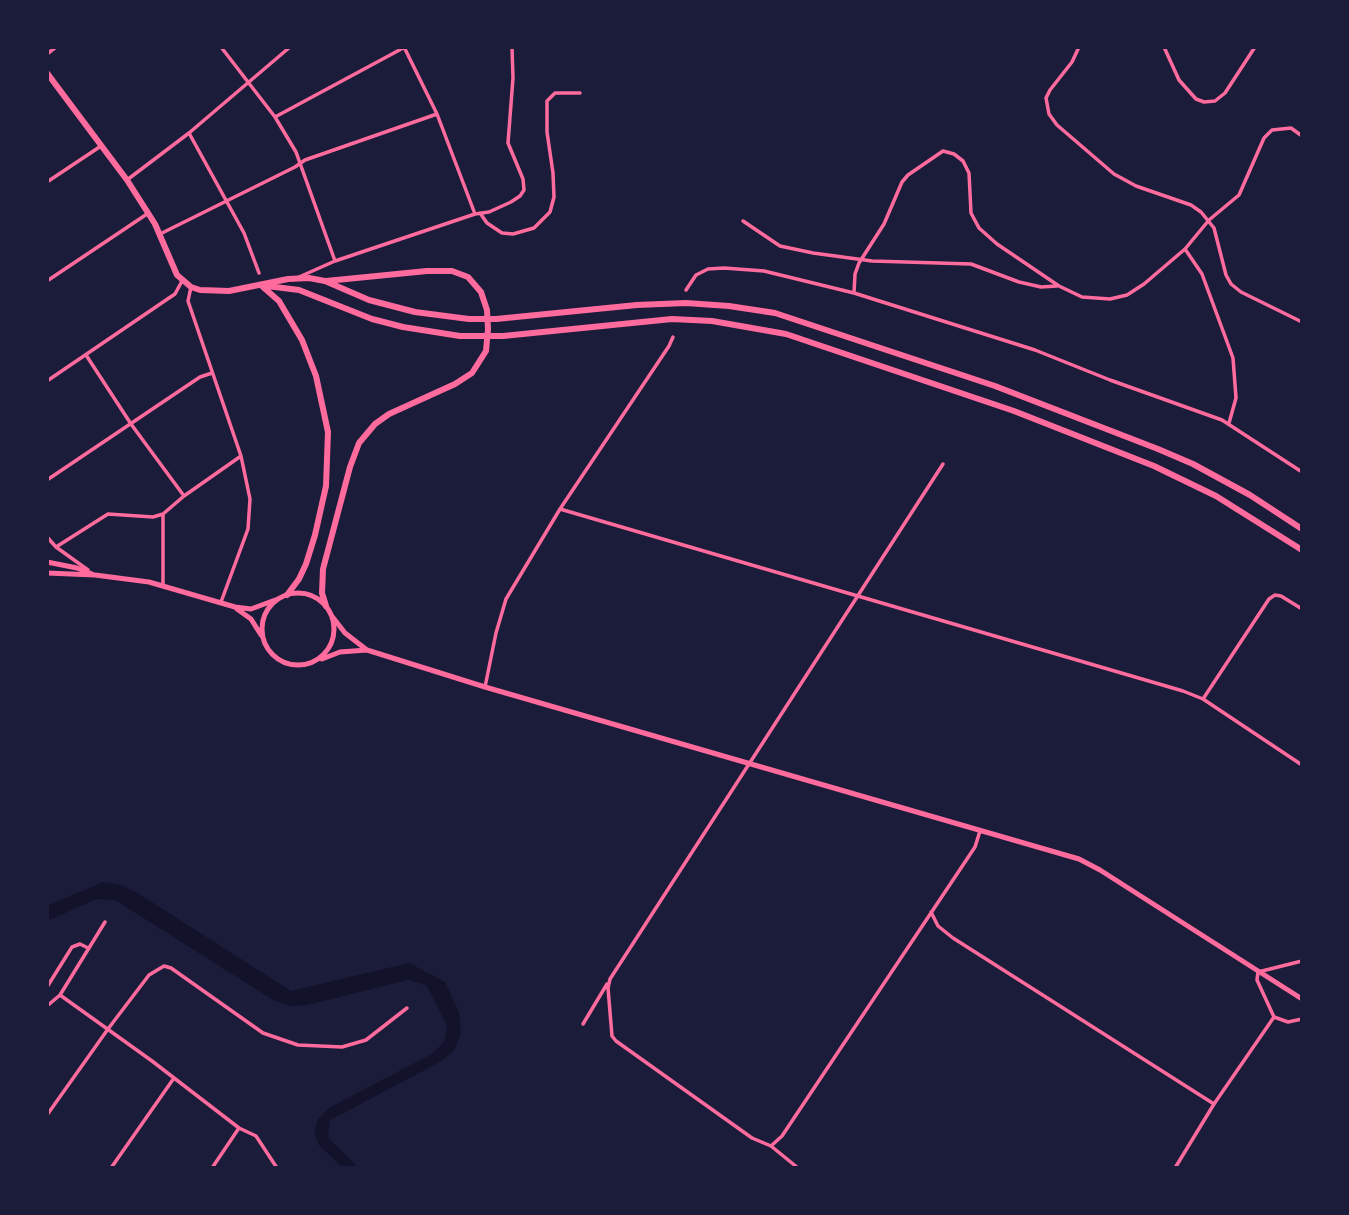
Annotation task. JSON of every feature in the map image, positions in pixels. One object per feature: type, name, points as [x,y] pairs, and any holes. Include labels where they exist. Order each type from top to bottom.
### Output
[{"type":"main road","points":[[47,74],[127,180],[149,213],[174,269],[182,281],[191,287],[219,291],[298,278],[325,281],[452,271],[468,277],[481,292],[487,310],[486,351],[472,373],[455,384],[389,414],[375,424],[359,443],[323,569],[321,593],[331,615],[345,634],[367,650],[485,687],[1068,854],[1090,864],[1302,999]]},
{"type":"main road","points":[[325,281],[369,300],[415,312],[479,319],[674,303],[729,306],[775,313],[995,386],[1158,449],[1193,464],[1250,495],[1302,529]]},
{"type":"main road","points":[[261,286],[299,290],[372,319],[429,333],[503,336],[672,319],[712,321],[786,334],[1014,411],[1154,466],[1216,496],[1302,550]]},
{"type":"main road","points":[[235,607],[259,608],[287,594],[299,579],[315,535],[326,486],[328,432],[316,376],[302,340],[279,301],[261,286]]},
{"type":"main road","points":[[47,562],[95,575],[163,586],[235,607],[251,619],[265,645],[278,660],[296,666],[340,652],[367,650]]},
{"type":"main road","points":[[47,573],[95,575]]},
{"type":"main road","points":[[287,594],[307,594],[326,606]]},
{"type":"main road","points":[[262,636],[264,615],[278,599]]},
{"type":"main road","points":[[315,662],[330,646],[334,636],[331,615]]},
{"type":"street","points":[[47,54],[56,47]]},
{"type":"street","points":[[221,47],[275,117],[300,162],[335,261]]},
{"type":"street","points":[[127,180],[290,47]]},
{"type":"street","points":[[275,117],[404,47],[438,114],[475,214]]},
{"type":"street","points":[[298,278],[335,261],[481,214],[520,196],[524,186],[508,143],[513,78],[512,47]]},
{"type":"street","points":[[1080,47],[1046,98],[1049,114],[1057,125],[1114,174],[1153,192],[1191,205],[1209,220],[1231,284],[1241,292],[1302,322]]},
{"type":"street","points":[[1164,47],[1179,80],[1196,99],[1204,102],[1215,101],[1225,93],[1255,47]]},
{"type":"street","points":[[481,214],[487,223],[502,233],[513,234],[534,229],[550,212],[554,197],[547,132],[547,101],[555,93],[580,93]]},
{"type":"street","points":[[160,234],[300,162],[438,114]]},
{"type":"street","points":[[854,293],[855,274],[861,259],[884,224],[902,182],[933,155],[943,151],[954,154],[963,161],[969,173],[971,212],[979,228],[997,244],[1059,286],[1082,297],[1110,299],[1126,295],[1144,284],[1185,249],[1209,220],[1239,195],[1264,138],[1272,130],[1291,128],[1302,136]]},
{"type":"street","points":[[189,132],[250,246],[259,273]]},
{"type":"street","points":[[47,182],[103,145]]},
{"type":"street","points":[[47,281],[149,213]]},
{"type":"street","points":[[743,222],[780,246],[861,259],[971,264],[1019,282],[1041,287],[1059,286]]},
{"type":"street","points":[[1185,249],[1202,274],[1233,358],[1236,398],[1229,423]]},
{"type":"street","points":[[686,290],[696,275],[708,269],[724,268],[764,271],[854,293],[1035,350],[1229,423],[1302,472]]},
{"type":"street","points":[[47,381],[175,294],[182,281]]},
{"type":"street","points":[[191,287],[188,301],[241,456],[250,499],[250,520],[221,602]]},
{"type":"street","points":[[485,687],[506,599],[560,509],[673,337]]},
{"type":"street","points":[[86,355],[131,424],[184,496]]},
{"type":"street","points":[[47,480],[200,377],[212,373]]},
{"type":"street","points":[[57,547],[108,514],[153,517],[163,514],[241,456]]},
{"type":"street","points":[[583,1024],[943,464]]},
{"type":"street","points":[[560,509],[1183,691],[1203,699],[1302,765]]},
{"type":"street","points":[[163,514],[163,586]]},
{"type":"street","points":[[47,537],[95,575]]},
{"type":"street","points":[[1203,699],[1269,599],[1275,595],[1281,596],[1302,609]]},
{"type":"street","points":[[771,1146],[782,1136],[975,847],[981,829]]},
{"type":"street","points":[[931,912],[938,926],[953,938],[1214,1104]]},
{"type":"street","points":[[47,1006],[60,995],[105,922]]},
{"type":"street","points":[[47,987],[72,947],[80,944],[88,948]]},
{"type":"street","points":[[1302,961],[1258,972],[1259,986],[1273,1017],[1288,1022],[1302,1019]]},
{"type":"street","points":[[47,1115],[108,1029],[158,967],[171,968],[263,1033],[312,1047],[342,1047],[366,1040],[407,1008]]},
{"type":"street","points":[[610,979],[608,989],[612,1036],[752,1138],[771,1146],[798,1168]]},
{"type":"street","points":[[60,995],[240,1128],[256,1136],[277,1168]]},
{"type":"street","points":[[1175,1168],[1214,1104],[1273,1017]]},
{"type":"street","points":[[111,1168],[174,1078]]},
{"type":"street","points":[[212,1168],[240,1128]]},
{"type":"shaded area","points":[[103,882],[122,885],[139,894],[291,991],[409,963],[445,982],[459,1013],[461,1033],[454,1051],[438,1063],[330,1120],[328,1138],[359,1168],[343,1168],[319,1145],[314,1133],[318,1119],[329,1108],[432,1054],[444,1042],[447,1025],[426,985],[408,980],[307,1005],[289,1006],[275,1001],[115,900],[97,899],[47,921],[47,906]]}]
